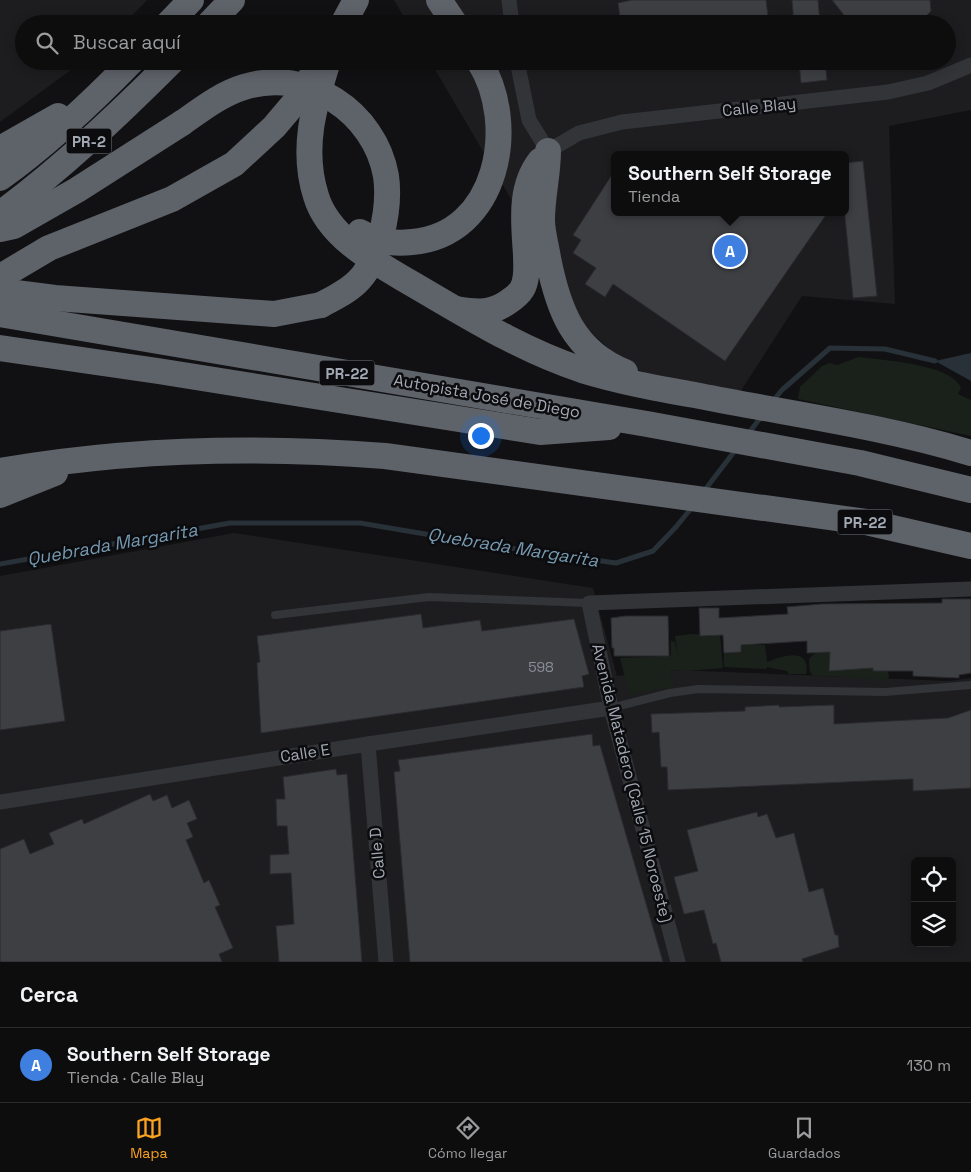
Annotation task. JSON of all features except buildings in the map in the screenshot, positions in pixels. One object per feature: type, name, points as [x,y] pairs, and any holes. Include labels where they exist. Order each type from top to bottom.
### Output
[{"type":"highway","points":[[177,15],[191,0]]},
{"type":"highway","points":[[218,15],[232,0]]},
{"type":"highway","points":[[348,15],[356,0]]},
{"type":"highway","name":"PR-2","points":[[0,178],[28,158],[104,90],[123,70]]},
{"type":"highway","name":"PR-2","points":[[0,214],[108,126],[163,70]]},
{"type":"highway","points":[[0,277],[49,248],[172,199],[234,164],[274,127],[296,101],[315,70]]},
{"type":"highway","points":[[325,70],[313,112],[308,144],[310,169],[316,197],[323,213],[337,231],[354,246],[485,328],[536,353],[583,370],[621,380],[815,418],[971,453]]},
{"type":"highway","points":[[310,169],[325,201],[345,223],[364,235],[388,243],[402,243],[443,236],[465,221],[480,201],[492,175],[497,154],[499,127],[496,106],[485,70]]},
{"type":"highway","points":[[0,229],[14,226],[77,190],[223,95],[245,86],[279,82],[302,85],[332,97],[363,126],[380,157],[386,176],[387,208],[377,248],[359,280],[342,294],[321,305],[274,314],[51,310],[0,291]]},
{"type":"highway","points":[[0,149],[104,90]]},
{"type":"highway","points":[[452,308],[480,312],[497,309],[513,299],[522,290],[527,272],[523,216],[525,194],[533,170],[548,151]]},
{"type":"highway","points":[[548,151],[548,176],[542,221],[555,294],[566,318],[580,340],[608,365],[699,396]]},
{"type":"highway","name":"Autopista José de Diego","points":[[0,314],[51,310],[793,452],[860,463],[971,490]]},
{"type":"highway","points":[[0,348],[540,432],[647,424]]},
{"type":"highway","name":"PR-22","points":[[0,471],[190,451],[328,451],[385,456],[866,522],[971,546]]},
{"type":"highway","points":[[0,495],[83,461]]},
{"type":"street","points":[[509,0],[511,15]]},
{"type":"street","name":"Calle Blay","points":[[548,151],[579,133],[622,122],[888,92],[928,83],[971,65]]},
{"type":"street","points":[[519,70],[529,120],[548,151]]},
{"type":"street","points":[[588,603],[971,588]]},
{"type":"street","name":"Avenida Matadero (Calle 15 Noroeste)","points":[[588,603],[611,708],[678,962]]},
{"type":"street","name":"Calle E","points":[[0,802],[611,708]]},
{"type":"street","name":"Calle D","points":[[368,744],[386,962]]},
{"type":"lane","points":[[275,615],[429,597],[588,603]]},
{"type":"lane","points":[[611,708],[670,693],[698,690],[885,692],[971,685]]},
{"type":"shaded area","points":[[0,0],[147,0],[133,15],[15,15],[15,70],[71,70],[0,122]]},
{"type":"shaded area","points":[[394,0],[971,0],[971,110],[889,126],[895,304],[802,296],[733,403],[630,367],[588,330],[435,70],[956,70],[956,15],[403,15]]},
{"type":"shaded area","points":[[971,353],[971,381],[935,361]]},
{"type":"shaded area","points":[[859,357],[931,368],[945,373],[955,380],[961,388],[958,394],[971,400],[971,436],[798,399],[800,387],[822,366],[830,363],[837,365]]},
{"type":"shaded area","points":[[234,533],[593,588],[617,676],[677,670],[949,681],[971,678],[971,962],[0,962],[0,576]]},
{"type":"shaded area","points":[[692,634],[720,635],[723,668],[687,671],[671,670],[672,687],[629,694],[620,658],[671,656],[671,641],[675,642],[678,656],[675,636]]},
{"type":"shaded area","points":[[741,645],[765,645],[767,662],[780,657],[800,656],[804,659],[806,665],[806,674],[789,674],[787,671],[767,667],[766,669],[724,667],[724,653],[741,652]]},
{"type":"shaded area","points":[[830,650],[830,670],[847,670],[848,657],[862,669],[873,668],[873,671],[888,671],[889,677],[887,680],[813,676],[810,672],[809,659],[816,652]]},
{"type":"waterway","name":"Quebrada Margarita","points":[[772,402],[782,390],[830,348],[885,349],[935,361]]},
{"type":"waterway","name":"Quebrada Margarita","points":[[748,434],[761,417]]},
{"type":"waterway","name":"Quebrada Margarita","points":[[704,491],[737,448]]},
{"type":"waterway","name":"Quebrada Margarita","points":[[0,564],[230,523],[360,523],[502,547],[616,563],[653,551],[693,506]]},
{"type":"place","name":"Southern Self Storage","points":[[730,251]]}]
